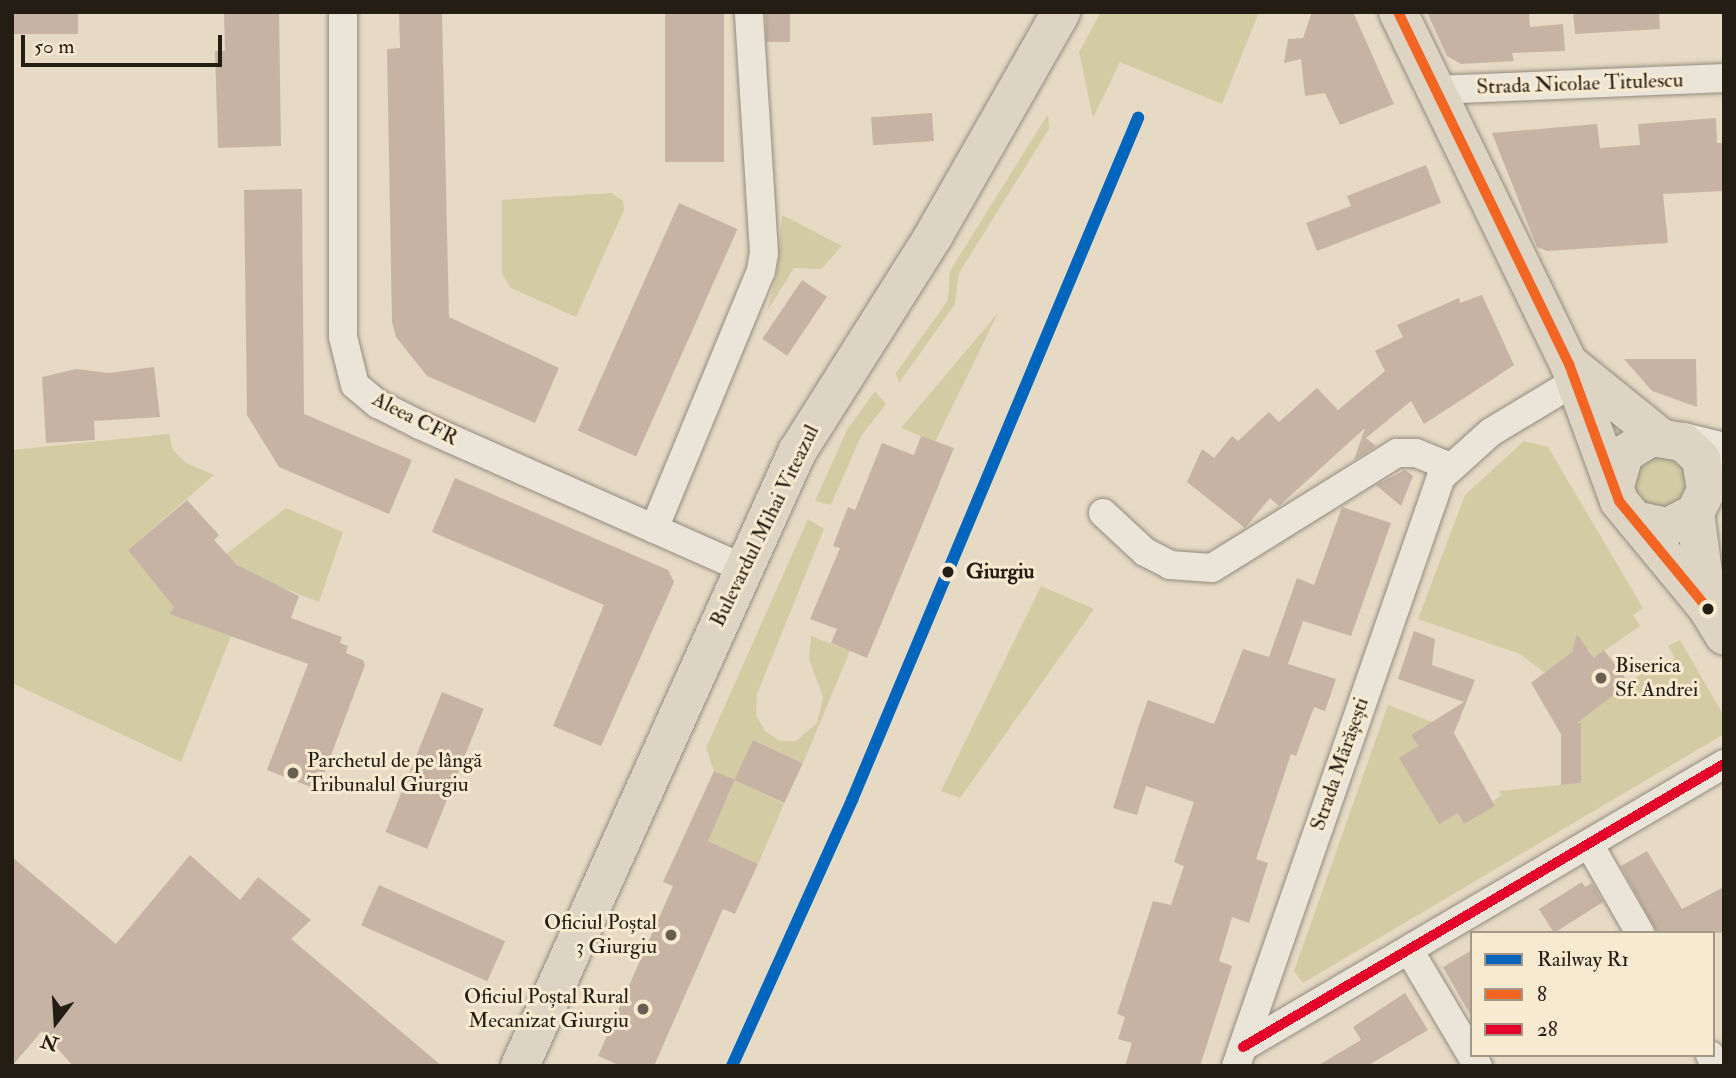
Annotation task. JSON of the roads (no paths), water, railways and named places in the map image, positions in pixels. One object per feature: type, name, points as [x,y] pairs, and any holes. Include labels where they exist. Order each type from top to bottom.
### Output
[{"type":"main road","name":"Bulevardul Mihai Viteazul","points":[[520,1066],[742,568],[808,432],[934,235],[1061,12]]},
{"type":"main road","points":[[1398,12],[1572,372],[1623,508],[1716,623]]},
{"type":"main road","points":[[1572,372],[1671,439],[1704,467],[1716,623]]},
{"type":"main road","points":[[1615,486],[1624,454],[1636,443],[1671,439],[1724,452]]},
{"type":"main road","points":[[1635,520],[1667,527],[1708,500]]},
{"type":"street","name":"Aleea CFR","points":[[342,12],[343,337],[355,385],[378,404],[420,425],[742,568]]},
{"type":"street","points":[[654,528],[761,271],[764,253],[749,12]]},
{"type":"street","name":"Strada Nicolae Titulescu","points":[[1437,90],[1724,78]]},
{"type":"street","name":"Strada Mărășești","points":[[1240,1056],[1435,491],[1449,466],[1490,432],[1572,372]]},
{"type":"street","points":[[1103,513],[1146,552],[1170,565],[1212,568],[1279,531],[1397,453],[1416,453],[1449,466]]},
{"type":"street","points":[[1240,1056],[1409,950],[1724,764]]},
{"type":"street","points":[[1589,844],[1639,931]]},
{"type":"street","points":[[1409,950],[1470,1053]]},
{"type":"rail line","name":"R1","points":[[732,1066],[852,800],[1138,118]]},
{"type":"place","name":"Giurgiu","points":[[948,572]]},
{"type":"place","name":"Biserica Sf. Andrei","points":[[1601,678]]},
{"type":"place","name":"Parchetul de pe lângă Tribunalul Giurgiu","points":[[293,773]]},
{"type":"place","name":"Oficiul Poștal 3 Giurgiu","points":[[671,935]]},
{"type":"place","name":"Oficiul Poștal Rural Mecanizat Giurgiu","points":[[643,1009]]}]
